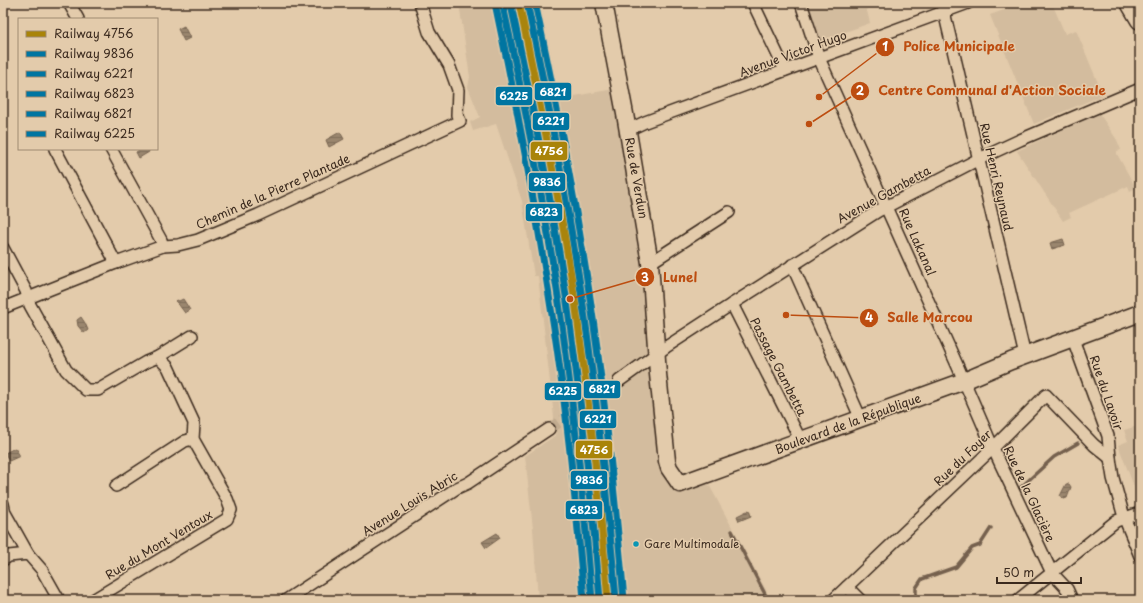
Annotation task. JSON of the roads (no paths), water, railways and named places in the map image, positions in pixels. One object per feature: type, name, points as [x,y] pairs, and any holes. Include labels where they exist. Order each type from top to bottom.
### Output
[{"type":"main road","name":"Rue de Verdun","points":[[604,3],[628,130],[650,263],[657,354]]},
{"type":"main road","points":[[1130,3],[1140,20]]},
{"type":"main road","name":"Boulevard de la République","points":[[657,354],[667,461],[669,468],[680,484],[964,381],[1025,356],[1140,313]]},
{"type":"street","points":[[69,3],[77,18]]},
{"type":"street","name":"Chemin de la Pierre Plantade","points":[[3,308],[163,246],[178,245],[198,240],[258,215],[460,121],[457,115],[458,90],[449,65],[429,32],[420,3]]},
{"type":"street","points":[[753,3],[785,70]]},
{"type":"street","name":"Rue Lakanal","points":[[801,3],[819,58],[964,381]]},
{"type":"street","name":"Avenue Victor Hugo","points":[[628,130],[645,122],[819,58],[943,7],[968,3]]},
{"type":"street","name":"Rue Henri Reynaud","points":[[943,7],[1025,356]]},
{"type":"street","name":"Avenue Gambetta","points":[[657,354],[792,265],[886,207],[979,159],[1140,89]]},
{"type":"street","points":[[56,150],[116,263]]},
{"type":"street","points":[[112,150],[163,246]]},
{"type":"street","points":[[650,263],[729,212]]},
{"type":"street","points":[[3,248],[26,291],[30,305],[66,370],[86,390],[98,390],[146,362],[158,357],[192,336]]},
{"type":"street","points":[[792,265],[861,419]]},
{"type":"street","name":"Passage Gambetta","points":[[732,304],[801,441]]},
{"type":"street","name":"Rue du Lavoir","points":[[1073,339],[1108,436],[1113,478],[1124,517]]},
{"type":"street","points":[[619,381],[657,354]]},
{"type":"street","points":[[116,486],[192,439],[194,423],[168,367],[158,357]]},
{"type":"street","name":"Rue de la Glacière","points":[[964,381],[993,448],[1052,573],[1067,589],[1072,600]]},
{"type":"street","name":"Rue du Foyer","points":[[833,600],[1046,396],[1094,445],[1110,458]]},
{"type":"street","name":"Avenue Louis Abric","points":[[286,600],[549,429]]},
{"type":"street","name":"Rue du Mont Ventoux","points":[[94,600],[227,519],[230,510],[227,499],[192,439]]},
{"type":"street","points":[[3,504],[5,513],[28,554],[42,570],[59,600]]},
{"type":"street","points":[[1018,600],[1116,520],[1140,513]]},
{"type":"street","points":[[1124,517],[1140,556]]},
{"type":"street","points":[[3,560],[9,556],[28,554]]},
{"type":"street","points":[[847,586],[860,600]]},
{"type":"waterway","points":[[1020,488],[1054,457],[1078,443]]},
{"type":"waterway","points":[[916,600],[916,588],[922,579],[956,567],[972,548],[980,545],[991,528]]},
{"type":"waterway","points":[[732,531],[765,594],[766,600]]},
{"type":"tunnel","points":[[549,429],[619,381]]},
{"type":"rail line","name":"4756","points":[[519,3],[563,226],[575,301],[594,450],[608,600]]},
{"type":"rail line","name":"6221","points":[[527,3],[557,150],[582,298],[601,448],[616,599]]},
{"type":"rail line","name":"6821","points":[[535,3],[565,150],[590,298],[609,448],[624,599]]},
{"type":"rail line","name":"9836","points":[[511,5],[555,227],[567,302],[586,451],[600,600]]},
{"type":"rail line","name":"6823","points":[[503,6],[534,154],[559,303],[578,452],[592,600]]},
{"type":"rail line","name":"6225","points":[[496,8],[525,155],[556,339],[570,451],[584,600]]},
{"type":"place","name":"Police Municipale","points":[[819,97]]},
{"type":"place","name":"Centre Communal d'Action Sociale","points":[[809,124]]},
{"type":"place","name":"Lunel","points":[[570,299]]},
{"type":"place","name":"Salle Marcou","points":[[786,315]]},
{"type":"place","name":"Gare Multimodale","points":[[636,544]]}]
